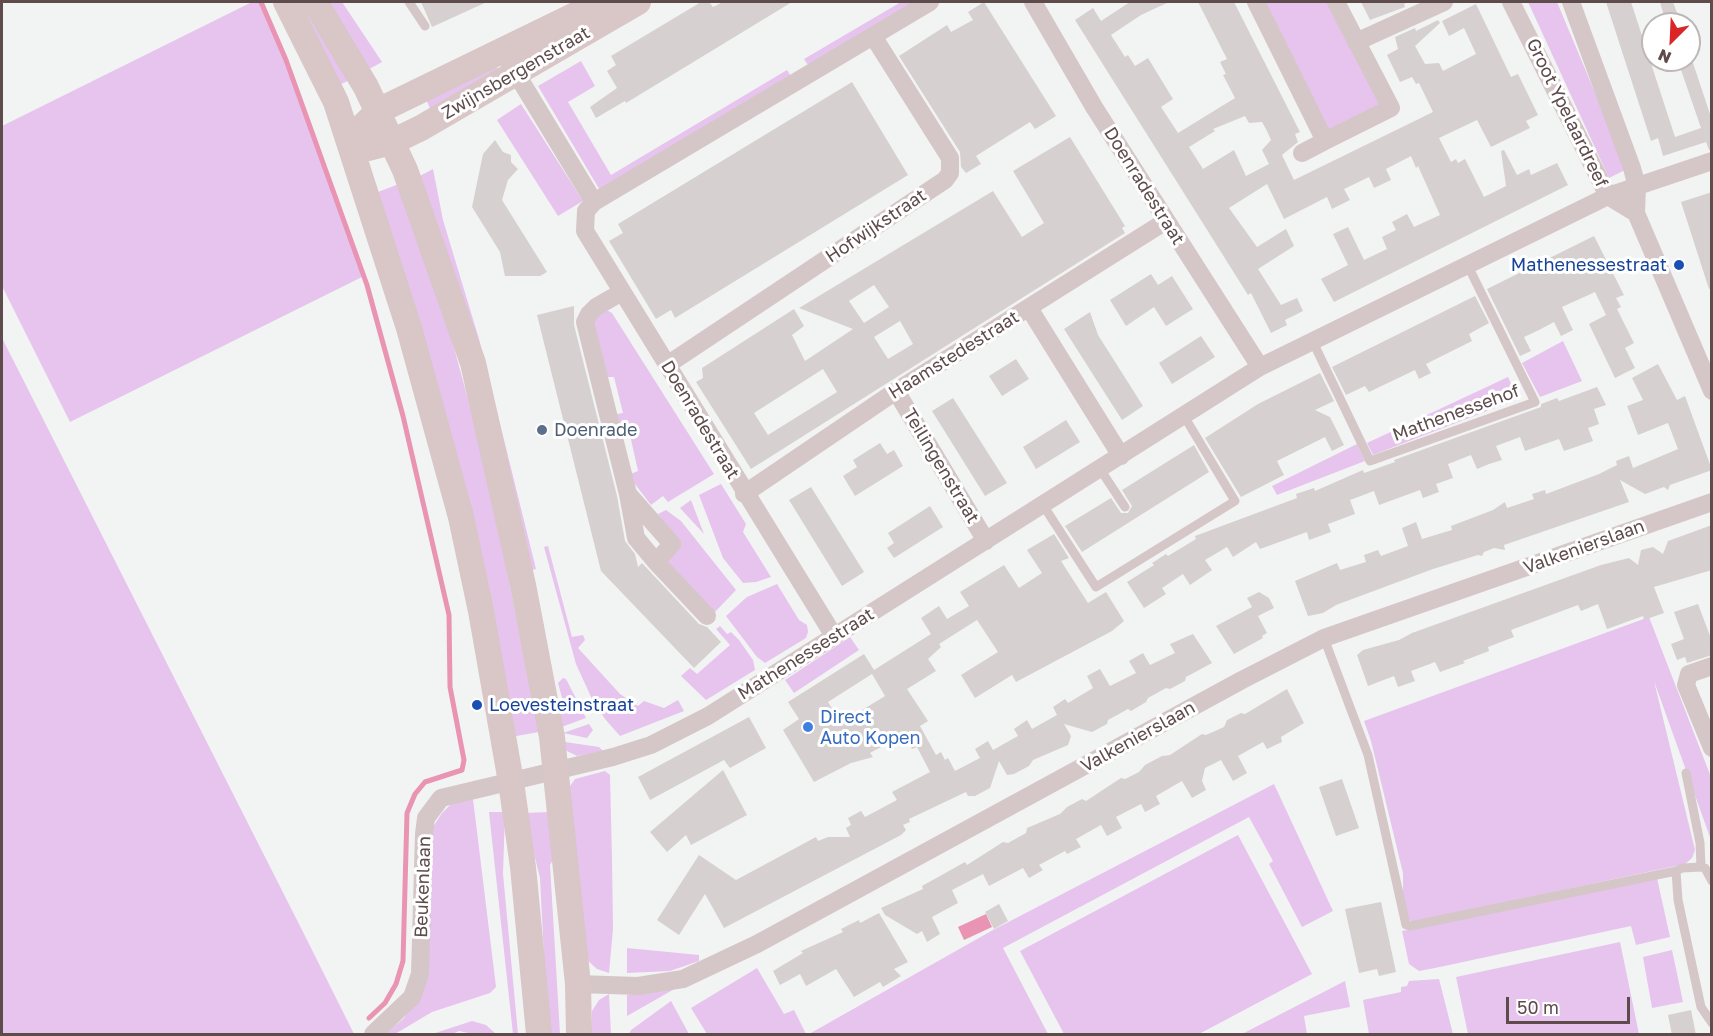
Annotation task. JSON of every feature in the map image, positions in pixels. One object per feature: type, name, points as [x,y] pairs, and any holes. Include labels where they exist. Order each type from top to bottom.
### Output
[{"type":"street","points":[[286,2],[330,86],[351,146],[409,328],[461,518],[481,611],[524,867],[539,1035]]},
{"type":"street","points":[[315,2],[378,111],[405,170],[473,363],[523,585],[552,737],[578,984],[579,1035]]},
{"type":"street","name":"Zwijnsbergenstraat","points":[[378,111],[602,2]]},
{"type":"street","name":"Zwijnsbergenstraat","points":[[392,142],[638,2]]},
{"type":"street","points":[[502,50],[594,202],[930,2]]},
{"type":"street","points":[[1256,2],[1324,141]]},
{"type":"street","points":[[1302,153],[1398,104],[1356,42],[1336,2]]},
{"type":"street","points":[[1356,42],[1444,2]]},
{"type":"street","name":"Groot Ypelaardreef","points":[[1511,2],[1608,196],[1636,213]]},
{"type":"street","name":"Groot Ypelaardreef","points":[[1571,2],[1637,187],[1636,213],[1712,391]]},
{"type":"street","name":"Doenradestraat","points":[[1041,4],[1094,107],[1260,367]]},
{"type":"street","name":"Hofwijkstraat","points":[[667,365],[945,180],[950,173],[950,158],[873,36]]},
{"type":"street","points":[[351,146],[378,111]]},
{"type":"street","points":[[351,146],[392,142]]},
{"type":"street","name":"Mathenessestraat","points":[[511,782],[651,745],[708,716],[1260,367],[1608,196],[1712,161]]},
{"type":"street","name":"Doenradestraat","points":[[594,202],[586,211],[585,231],[744,494],[834,636]]},
{"type":"street","name":"Haamstedestraat","points":[[744,494],[896,391],[1166,221]]},
{"type":"street","points":[[622,292],[596,307],[585,322],[628,494],[672,544],[656,562],[707,616]]},
{"type":"street","points":[[1029,308],[1121,456]]},
{"type":"street","name":"Teilingenstraat","points":[[896,391],[986,540]]},
{"type":"street","name":"Valkenierslaan","points":[[578,984],[638,986],[689,976],[757,944],[1324,638],[1712,502]]},
{"type":"street","points":[[1712,666],[1689,674],[1686,685],[1712,748]]},
{"type":"street","name":"Beukenlaan","points":[[374,1035],[412,998],[420,974],[426,818],[441,798],[511,782]]},
{"type":"lane","points":[[408,2],[425,26]]},
{"type":"lane","name":"Mathenessehof","points":[[1313,342],[1370,461],[1535,402],[1468,266]]},
{"type":"lane","points":[[1043,505],[1096,587],[1235,501],[1184,416]]},
{"type":"lane","points":[[1100,469],[1125,507]]},
{"type":"lane","points":[[1324,638],[1368,755],[1406,925],[1682,868],[1706,868],[1712,881]]},
{"type":"lane","points":[[1686,773],[1700,843],[1701,867]]},
{"type":"lane","points":[[1676,871],[1678,900],[1701,1007],[1712,1023]]},
{"type":"shaded area","points":[[252,2],[261,2],[311,123],[362,277],[70,422],[2,286],[2,126]]},
{"type":"shaded area","points":[[300,2],[310,2],[352,79],[339,85]]},
{"type":"shaded area","points":[[321,2],[342,2],[382,62],[362,73]]},
{"type":"shaded area","points":[[901,2],[920,2],[810,68],[804,59]]},
{"type":"shaded area","points":[[1263,2],[1331,2],[1384,105],[1328,133]]},
{"type":"shaded area","points":[[1528,2],[1557,2],[1627,169],[1609,178]]},
{"type":"shaded area","points":[[581,61],[595,86],[568,102],[611,175],[787,70],[792,78],[601,192],[538,86]]},
{"type":"shaded area","points":[[497,67],[498,69],[433,115],[425,97]]},
{"type":"shaded area","points":[[521,104],[583,201],[558,216],[497,120]]},
{"type":"shaded area","points":[[433,169],[443,220],[479,339],[536,569],[528,571],[416,178]]},
{"type":"shaded area","points":[[399,184],[450,333],[469,403],[493,500],[539,732],[511,737],[378,192]]},
{"type":"shaded area","points":[[605,309],[612,313],[714,474],[668,502],[663,496],[651,505],[628,475],[638,471],[630,435],[619,437],[612,415],[623,413],[614,377],[603,377],[591,319]]},
{"type":"shaded area","points":[[2,338],[301,928],[354,1034],[2,1034]]},
{"type":"shaded area","points":[[1563,341],[1582,381],[1540,397],[1522,363]]},
{"type":"shaded area","points":[[1508,377],[1518,399],[1373,455],[1367,443]]},
{"type":"shaded area","points":[[1357,444],[1365,461],[1277,495],[1272,486]]},
{"type":"shaded area","points":[[721,484],[746,524],[743,532],[771,577],[743,583],[723,558],[699,495]]},
{"type":"shaded area","points":[[691,500],[704,534],[680,508]]},
{"type":"shaded area","points":[[666,510],[681,521],[736,590],[715,612],[661,563],[672,533],[658,514]]},
{"type":"shaded area","points":[[548,546],[572,637],[583,635],[585,640],[578,648],[620,694],[638,706],[644,701],[664,708],[678,700],[684,711],[620,736],[605,719],[592,699],[576,664],[544,547]]},
{"type":"shaded area","points":[[777,584],[799,620],[807,625],[808,632],[806,638],[765,663],[757,657],[726,616],[747,597]]},
{"type":"shaded area","points":[[1649,617],[1711,777],[1711,840],[1654,681],[1695,850],[1692,858],[1685,864],[1412,922],[1409,920],[1403,897],[1403,873],[1371,741],[1364,721]]},
{"type":"shaded area","points":[[720,626],[727,634],[731,632],[739,640],[753,660],[755,670],[706,700],[681,676],[690,668],[697,674],[730,645],[716,629]]},
{"type":"shaded area","points":[[850,637],[859,650],[794,693],[785,680]]},
{"type":"shaded area","points":[[563,678],[566,679],[586,718],[556,729],[555,723],[564,705],[558,683]]},
{"type":"shaded area","points":[[589,724],[593,730],[587,738],[563,733]]},
{"type":"shaded area","points":[[565,742],[599,747],[603,751],[577,756],[565,750]]},
{"type":"shaded area","points":[[605,771],[610,775],[612,859],[613,929],[609,973],[597,969],[586,959],[568,789],[575,779]]},
{"type":"shaded area","points":[[1274,784],[1333,911],[1302,927],[1269,864],[1273,861],[1249,817],[1003,948],[1048,1034],[809,1034],[993,930]]},
{"type":"shaded area","points":[[473,799],[496,987],[490,993],[432,1012],[395,1034],[385,1034],[404,1018],[416,999],[431,830],[451,804]]},
{"type":"shaded area","points":[[489,812],[505,812],[503,874],[518,1034],[513,1034]]},
{"type":"shaded area","points":[[551,812],[557,854],[550,865],[560,1034],[548,1034],[540,878],[524,813]]},
{"type":"shaded area","points":[[1238,835],[1312,974],[1199,1034],[1064,1034],[1020,951]]},
{"type":"shaded area","points":[[1657,878],[1670,937],[1636,945],[1631,926],[1419,971],[1409,964],[1402,931]]},
{"type":"shaded area","points":[[986,914],[992,927],[964,940],[958,927]]},
{"type":"shaded area","points":[[1620,942],[1639,1034],[1468,1034],[1456,977]]},
{"type":"shaded area","points":[[627,948],[699,955],[699,961],[670,971],[627,973]]},
{"type":"shaded area","points":[[1672,950],[1683,1002],[1652,1008],[1643,957]]},
{"type":"shaded area","points":[[757,968],[784,1014],[794,1010],[806,1034],[707,1034],[691,1008]]},
{"type":"shaded area","points":[[1439,979],[1453,1034],[1369,1034],[1363,1000],[1401,992],[1401,987],[1407,986],[1409,981]]},
{"type":"shaded area","points":[[1345,981],[1350,1007],[1304,1016],[1307,1034],[1242,1034]]},
{"type":"shaded area","points":[[678,987],[627,1016],[627,995]]},
{"type":"shaded area","points":[[609,994],[611,1034],[591,1034],[592,1011],[599,1000]]},
{"type":"shaded area","points":[[671,1001],[689,1034],[629,1034],[631,1030]]},
{"type":"shaded area","points":[[472,1021],[486,1025],[496,1034],[473,1034],[459,1031],[452,1034],[432,1034]]},
{"type":"building","points":[[421,2],[487,2],[432,27]]},
{"type":"building","points":[[701,2],[709,2],[713,7],[723,2],[792,2],[626,103],[625,101],[596,118],[590,107],[617,88],[607,71],[616,65],[611,56]]},
{"type":"building","points":[[984,2],[1056,116],[1035,129],[1030,122],[976,156],[981,164],[966,173],[961,167],[960,152],[899,56],[947,25],[951,32],[973,20],[968,12]]},
{"type":"building","points":[[1130,2],[1169,2],[1141,15],[1111,35],[1125,57],[1128,55],[1135,66],[1148,58],[1173,99],[1161,107],[1178,133],[1235,98],[1223,75],[1226,74],[1220,62],[1227,59],[1198,2],[1234,2],[1300,132],[1295,134],[1298,142],[1282,155],[1294,180],[1433,112],[1419,83],[1416,84],[1412,77],[1400,82],[1387,55],[1398,49],[1395,37],[1415,28],[1416,31],[1438,20],[1440,23],[1415,46],[1425,64],[1439,63],[1443,71],[1476,54],[1464,28],[1449,36],[1442,21],[1476,4],[1511,77],[1518,74],[1538,115],[1526,121],[1530,128],[1491,147],[1477,120],[1439,138],[1451,162],[1456,159],[1458,163],[1465,159],[1484,197],[1506,186],[1501,151],[1504,150],[1517,175],[1529,169],[1531,175],[1557,163],[1568,185],[1334,302],[1321,279],[1348,265],[1333,234],[1348,227],[1364,260],[1387,249],[1382,237],[1396,230],[1392,222],[1407,214],[1414,227],[1440,215],[1418,166],[1416,168],[1411,156],[1386,169],[1391,180],[1374,188],[1369,177],[1344,189],[1350,200],[1332,209],[1327,197],[1284,219],[1267,184],[1229,208],[1257,247],[1286,229],[1294,246],[1258,269],[1281,305],[1297,298],[1303,311],[1285,320],[1287,325],[1271,333],[1251,293],[1248,295],[1075,20],[1093,8],[1101,21]],"holes":[[[1245,116],[1249,123],[1262,122],[1267,131],[1271,140],[1262,150],[1269,164],[1246,176],[1234,150],[1203,169],[1189,147],[1215,131],[1213,129]]]},
{"type":"building","points":[[1361,2],[1408,2],[1404,4],[1405,7],[1370,20]]},
{"type":"building","points":[[1606,2],[1631,2],[1641,33],[1641,72],[1654,72],[1675,137],[1701,128],[1682,72],[1696,72],[1712,120],[1712,150],[1709,150],[1706,142],[1663,156],[1658,138],[1651,141]]},
{"type":"building","points":[[1660,2],[1673,2],[1677,12],[1663,12]]},
{"type":"building","points":[[852,82],[908,175],[675,318],[671,310],[656,319],[609,241],[623,233],[618,224]]},
{"type":"building","points":[[1070,137],[1125,226],[1122,228],[1125,233],[751,469],[696,382],[703,378],[702,368],[794,309],[804,326],[792,335],[805,361],[853,329],[799,308],[993,191],[1022,237],[1044,223],[1013,171]],"holes":[[[874,285],[889,307],[864,323],[849,301]],[[900,321],[913,344],[888,359],[874,337]],[[823,369],[837,392],[768,435],[754,413]]]},
{"type":"building","points":[[495,140],[503,152],[511,155],[511,162],[518,169],[508,180],[502,200],[547,272],[540,276],[505,276],[500,252],[472,207],[483,154]]},
{"type":"building","points":[[1712,192],[1712,288],[1709,289],[1681,202]]},
{"type":"building","points":[[1594,236],[1624,295],[1616,298],[1621,307],[1617,309],[1634,343],[1625,348],[1635,368],[1615,378],[1589,324],[1606,315],[1595,292],[1562,307],[1573,330],[1561,336],[1554,322],[1524,337],[1531,351],[1520,356],[1487,289]]},
{"type":"building","points":[[1151,274],[1158,285],[1172,276],[1193,309],[1166,326],[1154,307],[1126,326],[1110,300]]},
{"type":"building","points":[[1475,296],[1489,323],[1469,334],[1472,341],[1426,364],[1431,373],[1419,379],[1415,370],[1369,392],[1365,386],[1346,395],[1332,367]]},
{"type":"building","points":[[574,306],[574,325],[617,496],[625,541],[635,554],[638,567],[642,563],[699,624],[707,627],[721,642],[694,668],[601,571],[537,315]]},
{"type":"building","points":[[1090,312],[1098,335],[1143,406],[1122,420],[1064,329]]},
{"type":"building","points":[[1201,336],[1215,357],[1172,384],[1159,363]]},
{"type":"building","points":[[1016,359],[1029,379],[1002,396],[989,376]]},
{"type":"building","points":[[1658,364],[1677,400],[1685,396],[1712,470],[1670,485],[1668,490],[1664,487],[1645,494],[1620,480],[1629,502],[1504,545],[1505,550],[1494,548],[1484,552],[1482,556],[1478,555],[1433,569],[1336,605],[1323,613],[1308,616],[1295,581],[1337,563],[1340,570],[1366,562],[1364,555],[1378,550],[1381,556],[1408,546],[1402,528],[1416,522],[1422,539],[1452,530],[1451,526],[1493,510],[1505,502],[1507,508],[1534,499],[1532,494],[1545,490],[1546,494],[1599,474],[1617,465],[1616,461],[1629,456],[1633,468],[1678,449],[1668,423],[1638,435],[1627,406],[1643,400],[1632,378]]},
{"type":"building","points":[[1320,373],[1334,401],[1315,410],[1330,417],[1344,445],[1332,451],[1325,437],[1277,461],[1284,475],[1241,497],[1205,438],[1258,404]]},
{"type":"building","points":[[1597,387],[1606,405],[1594,409],[1599,424],[1588,428],[1593,441],[1564,451],[1559,439],[1525,451],[1520,437],[1496,446],[1502,460],[1477,469],[1471,455],[1448,464],[1453,478],[1436,484],[1439,492],[1423,498],[1420,490],[1379,505],[1374,491],[1350,500],[1355,514],[1328,524],[1331,532],[1309,540],[1307,532],[1260,549],[1256,542],[1233,557],[1227,547],[1205,560],[1212,570],[1190,585],[1183,574],[1162,588],[1166,594],[1144,608],[1127,582],[1154,565],[1152,563],[1166,554],[1168,556],[1196,539],[1195,536],[1297,498],[1296,494],[1314,488],[1315,491],[1363,470],[1364,473],[1541,407],[1541,404],[1557,398],[1559,401]]},
{"type":"building","points":[[953,398],[1007,483],[985,496],[932,411]]},
{"type":"building","points":[[1066,420],[1080,442],[1036,469],[1023,447]]},
{"type":"building","points":[[880,443],[887,454],[894,450],[903,466],[855,496],[843,476],[857,467],[853,460]]},
{"type":"building","points":[[1194,445],[1209,472],[1082,552],[1065,526],[1111,498],[1121,513],[1128,513],[1132,506],[1122,490]]},
{"type":"building","points":[[811,487],[864,572],[842,586],[789,500]]},
{"type":"building","points":[[930,506],[943,527],[894,558],[887,548],[894,543],[888,533]]},
{"type":"building","points":[[1712,525],[1712,570],[1654,587],[1664,613],[1644,620],[1643,616],[1607,629],[1598,604],[1581,611],[1578,605],[1511,630],[1514,637],[1488,647],[1489,651],[1463,661],[1465,663],[1440,672],[1435,662],[1411,671],[1415,681],[1398,687],[1394,676],[1368,686],[1357,655],[1363,650],[1399,640],[1412,633],[1601,565],[1629,558],[1638,565],[1641,550],[1653,547],[1663,554],[1668,541]]},
{"type":"building","points":[[1054,534],[1069,558],[1061,561],[1088,603],[1106,592],[1124,621],[1112,631],[1016,682],[1012,675],[975,698],[961,675],[998,652],[977,620],[939,644],[941,647],[928,659],[936,671],[907,689],[928,721],[920,726],[936,755],[941,752],[945,760],[948,758],[955,771],[980,758],[975,749],[988,741],[993,750],[1018,736],[1014,729],[1027,720],[1032,729],[1057,715],[1053,707],[1065,699],[1068,703],[1093,688],[1087,676],[1100,669],[1110,686],[1136,673],[1129,661],[1143,653],[1150,665],[1175,653],[1170,644],[1193,634],[1212,663],[1186,677],[1185,681],[1148,698],[1146,702],[1131,711],[1128,709],[1108,720],[1107,724],[1092,732],[1064,724],[1071,736],[1068,745],[1033,760],[1029,766],[1014,774],[1007,775],[999,761],[990,788],[975,796],[968,796],[966,792],[909,819],[910,822],[903,825],[906,830],[901,835],[724,928],[705,894],[679,935],[657,920],[699,855],[736,880],[816,837],[818,841],[828,837],[850,837],[846,828],[851,825],[848,818],[861,811],[865,817],[897,800],[892,792],[930,772],[917,747],[912,749],[905,734],[870,753],[873,757],[851,763],[814,782],[783,730],[799,719],[788,702],[864,654],[874,670],[931,634],[921,618],[939,606],[947,619],[969,606],[960,592],[1004,565],[1019,588],[1042,573],[1027,550]],"holes":[[[872,674],[885,696],[841,723],[828,702]]]},
{"type":"building","points":[[1259,592],[1269,598],[1274,608],[1258,616],[1267,633],[1262,636],[1263,638],[1234,654],[1216,626],[1252,607],[1247,598]]},
{"type":"building","points":[[1698,604],[1712,641],[1712,655],[1687,663],[1685,657],[1677,660],[1671,644],[1684,639],[1674,612]]},
{"type":"building","points":[[1287,689],[1304,723],[1281,737],[1282,742],[1267,749],[1263,742],[1238,756],[1247,773],[1233,781],[1221,760],[1205,768],[1202,781],[1206,790],[1192,798],[1182,781],[1156,796],[1160,804],[1145,812],[1141,804],[1116,817],[1122,828],[1107,836],[1101,825],[1076,839],[1081,847],[1067,854],[1065,851],[1039,865],[1043,870],[1029,878],[1023,868],[989,886],[983,874],[952,890],[958,903],[932,917],[940,934],[927,942],[922,931],[917,934],[885,915],[881,908],[923,889],[922,886],[965,862],[967,865],[1003,842],[1008,843],[1026,833],[1027,828],[1060,814],[1067,807],[1082,799],[1086,801],[1121,778],[1125,779],[1139,772],[1145,765],[1162,756],[1170,755],[1202,734],[1206,735],[1224,727],[1227,720],[1241,713],[1245,714]]},
{"type":"building","points":[[749,717],[766,748],[730,768],[724,760],[650,800],[638,777]]},
{"type":"building","points":[[723,770],[747,815],[691,845],[686,835],[667,852],[650,832]]},
{"type":"building","points":[[1342,779],[1359,828],[1336,836],[1319,787]]},
{"type":"building","points":[[1381,902],[1396,972],[1379,976],[1377,969],[1359,973],[1345,909]]},
{"type":"building","points":[[999,904],[1008,921],[994,929],[985,912]]},
{"type":"building","points":[[879,913],[908,962],[894,969],[901,976],[883,987],[880,982],[854,997],[836,969],[806,986],[800,974],[780,985],[773,971],[803,953],[801,951],[843,932],[841,929],[859,920],[860,923]]},
{"type":"building","points":[[1691,1010],[1696,1035],[1672,1035],[1668,1015]]},
{"type":"waterway","points":[[261,2],[286,60],[367,285],[403,416],[449,615],[450,687],[464,760],[462,770],[425,782],[415,794],[407,813],[403,961],[396,984],[385,1003],[369,1018]]},
{"type":"place","name":"Mathenessestraat","points":[[1679,265]]},
{"type":"place","name":"Doenrade","points":[[542,430]]},
{"type":"place","name":"Loevesteinstraat","points":[[477,705]]},
{"type":"place","name":"Direct Auto Kopen","points":[[808,727]]}]
